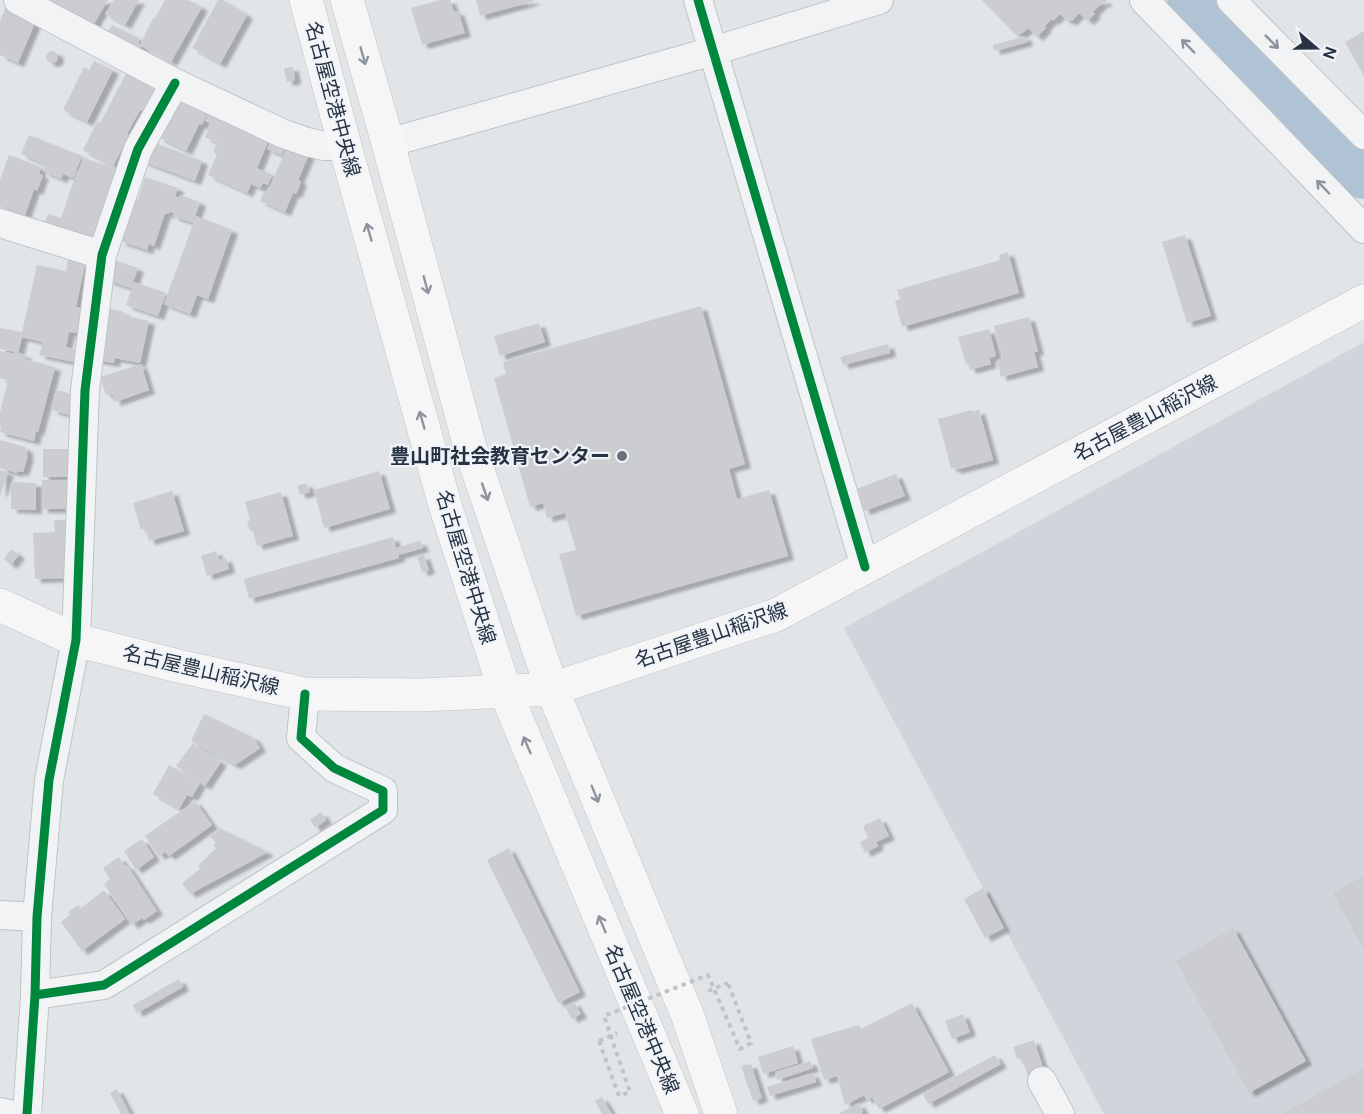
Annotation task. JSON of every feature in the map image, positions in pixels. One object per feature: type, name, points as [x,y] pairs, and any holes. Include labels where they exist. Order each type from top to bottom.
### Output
[{"type":"main road","name":"名古屋空港中央線","points":[[306,0],[446,505],[505,691],[682,1114]]},
{"type":"main road","name":"名古屋空港中央線","points":[[347,0],[470,447],[552,689],[687,1014],[721,1114]]},
{"type":"main road","name":"名古屋豊山稲沢線","points":[[0,606],[76,640],[178,666],[305,694],[420,695],[552,689],[776,615],[1364,301]]},
{"type":"street","points":[[18,0],[176,83],[284,134],[324,146],[345,146]]},
{"type":"street","points":[[698,0],[865,567]]},
{"type":"street","points":[[388,143],[712,51],[879,0]]},
{"type":"street","points":[[1144,0],[1364,229]]},
{"type":"street","points":[[1231,0],[1364,135]]},
{"type":"street","points":[[27,1114],[35,995],[37,916],[49,780],[76,640],[85,390],[102,255],[138,149],[176,83]]},
{"type":"street","points":[[0,223],[102,255]]},
{"type":"street","points":[[35,995],[104,985],[383,810],[383,791],[334,768],[301,738],[305,694]]},
{"type":"street","points":[[0,915],[37,916]]},
{"type":"street","points":[[1042,1081],[1060,1114]]},
{"type":"street","points":[[0,1112],[9,1114]]},
{"type":"path","points":[[621,1031],[599,1041],[619,1096],[630,1092],[604,1016],[708,975],[740,1049],[751,1043],[728,983],[699,995]]},
{"type":"shaded area","points":[[1364,342],[1364,1114],[1104,1114],[844,628]]},
{"type":"building","points":[[34,0],[108,0],[89,32]]},
{"type":"building","points":[[114,0],[139,0],[125,25],[105,14]]},
{"type":"building","points":[[165,0],[188,0],[202,7],[171,62],[142,46],[137,54],[105,37],[112,25],[140,39],[138,43],[140,45]]},
{"type":"building","points":[[218,0],[223,0],[247,15],[220,64],[192,48]]},
{"type":"building","points":[[440,0],[450,0],[454,12],[458,11],[465,33],[422,45],[411,8]]},
{"type":"building","points":[[476,0],[534,0],[534,1],[480,16]]},
{"type":"building","points":[[982,0],[1107,0],[1093,12],[1095,14],[1088,21],[1079,13],[1072,21],[1066,20],[1060,14],[1044,27],[1046,28],[1037,37],[1028,28],[1016,35]]},
{"type":"building","points":[[7,5],[37,18],[18,63],[0,55],[0,21]]},
{"type":"building","points":[[1364,31],[1364,76],[1345,42]]},
{"type":"building","points":[[1025,36],[1027,42],[994,51],[993,45]]},
{"type":"building","points":[[52,51],[58,57],[52,63],[46,57]]},
{"type":"building","points":[[94,61],[113,70],[87,122],[63,110],[84,67],[89,70]]},
{"type":"building","points":[[293,67],[295,80],[287,82],[284,68]]},
{"type":"building","points":[[128,70],[159,86],[145,112],[140,110],[113,166],[83,150]]},
{"type":"building","points":[[180,91],[210,106],[202,125],[199,124],[186,151],[158,137]]},
{"type":"building","points":[[211,107],[269,139],[257,168],[272,175],[268,185],[263,183],[260,188],[251,184],[247,193],[208,175],[217,154],[213,152],[217,143],[205,137],[211,124],[205,121]]},
{"type":"building","points":[[29,135],[82,156],[73,178],[63,174],[61,179],[43,171],[45,166],[41,165],[42,163],[21,154]]},
{"type":"building","points":[[272,137],[287,143],[282,155],[267,149]]},
{"type":"building","points":[[150,141],[202,161],[195,181],[142,161]]},
{"type":"building","points":[[288,145],[309,154],[298,180],[301,182],[296,194],[293,193],[285,212],[260,201],[264,192],[267,193]]},
{"type":"building","points":[[9,155],[41,167],[39,174],[43,175],[37,191],[34,189],[25,215],[0,207],[0,180]]},
{"type":"building","points":[[83,158],[118,169],[93,243],[43,227],[48,214],[61,218]]},
{"type":"building","points":[[145,177],[178,188],[175,196],[179,198],[180,195],[200,202],[193,223],[173,216],[174,213],[165,213],[154,246],[149,244],[147,250],[120,241],[135,197],[138,199]]},
{"type":"building","points":[[196,216],[232,230],[208,299],[197,295],[190,314],[164,304]]},
{"type":"building","points":[[1185,235],[1211,316],[1187,323],[1162,242]]},
{"type":"building","points":[[1008,252],[1019,293],[902,327],[895,301],[900,299],[897,290],[1000,260],[999,255]]},
{"type":"building","points":[[68,260],[85,264],[76,307],[82,308],[77,333],[69,332],[66,347],[76,350],[74,362],[39,355],[43,342],[22,337],[18,353],[26,355],[25,359],[55,367],[34,441],[0,432],[0,412],[8,381],[0,378],[0,351],[14,354],[15,352],[0,349],[0,328],[22,332],[37,265],[66,271]]},
{"type":"building","points":[[114,260],[138,268],[131,288],[107,280]]},
{"type":"building","points":[[134,282],[166,293],[158,316],[126,305]]},
{"type":"building","points":[[701,306],[745,464],[729,469],[737,499],[769,490],[788,556],[576,616],[559,554],[576,550],[565,513],[547,518],[543,503],[530,507],[494,378],[506,374],[503,362]]},
{"type":"building","points":[[106,308],[149,321],[140,363],[115,358],[114,363],[96,360]]},
{"type":"building","points":[[1029,317],[1038,351],[1034,352],[1038,367],[1001,377],[997,360],[1003,359],[994,326]]},
{"type":"building","points":[[539,323],[545,342],[500,356],[494,336]]},
{"type":"building","points":[[989,329],[996,356],[989,358],[991,364],[970,370],[958,337]]},
{"type":"building","points":[[888,344],[890,353],[843,365],[840,357]]},
{"type":"building","points":[[141,364],[149,390],[115,402],[112,393],[106,395],[100,377]]},
{"type":"building","points":[[57,390],[75,395],[70,415],[52,410]]},
{"type":"building","points":[[972,410],[973,412],[979,410],[993,460],[955,470],[951,468],[938,419]]},
{"type":"building","points":[[0,440],[25,447],[28,450],[23,472],[18,471],[17,473],[0,468]]},
{"type":"building","points":[[43,449],[70,449],[70,477],[43,477]]},
{"type":"building","points":[[0,470],[8,472],[0,496]]},
{"type":"building","points":[[379,471],[390,509],[324,528],[314,490]]},
{"type":"building","points":[[896,474],[905,496],[864,511],[856,489]]},
{"type":"building","points":[[42,480],[70,480],[70,509],[42,509]]},
{"type":"building","points":[[11,482],[36,483],[36,510],[11,509]]},
{"type":"building","points":[[306,483],[310,492],[300,495],[297,486]]},
{"type":"building","points":[[172,491],[184,531],[149,541],[146,528],[141,530],[133,503]]},
{"type":"building","points":[[281,492],[293,536],[257,546],[253,531],[250,531],[247,521],[250,520],[245,502]]},
{"type":"building","points":[[54,520],[70,520],[69,578],[35,579],[33,533],[55,532]]},
{"type":"building","points":[[393,537],[396,548],[420,541],[423,548],[398,555],[399,558],[249,599],[244,579]]},
{"type":"building","points":[[11,549],[19,555],[11,565],[4,559]]},
{"type":"building","points":[[216,551],[219,560],[226,558],[229,569],[207,576],[201,556]]},
{"type":"building","points":[[424,555],[429,570],[422,572],[417,557]]},
{"type":"building","points":[[204,714],[254,738],[260,748],[235,765],[191,741]]},
{"type":"building","points":[[193,743],[221,762],[205,786],[176,766]]},
{"type":"building","points":[[169,765],[200,783],[192,797],[187,795],[179,809],[153,794]]},
{"type":"building","points":[[195,801],[212,825],[169,856],[165,852],[159,856],[145,836]]},
{"type":"building","points":[[321,812],[326,820],[315,828],[310,820]]},
{"type":"building","points":[[880,818],[889,836],[876,842],[878,846],[865,853],[860,842],[868,838],[863,826]]},
{"type":"building","points":[[219,828],[268,852],[190,894],[182,883],[201,868],[198,866],[216,848],[213,846],[216,842],[210,837]]},
{"type":"building","points":[[142,839],[154,857],[136,870],[124,851]]},
{"type":"building","points":[[509,848],[580,992],[558,1003],[487,860]]},
{"type":"building","points":[[119,857],[125,866],[127,865],[157,911],[132,925],[104,884],[110,879],[103,868]]},
{"type":"building","points":[[1364,876],[1364,950],[1333,893]]},
{"type":"building","points":[[983,888],[1004,928],[985,938],[964,899]]},
{"type":"building","points":[[104,890],[125,919],[82,951],[61,922],[70,915],[68,912],[78,905],[81,908]]},
{"type":"building","points":[[1233,928],[1306,1061],[1249,1093],[1176,961]]},
{"type":"building","points":[[179,979],[183,987],[137,1013],[133,1005]]},
{"type":"building","points":[[574,1002],[581,1014],[572,1019],[565,1007]]},
{"type":"building","points":[[912,1003],[949,1072],[879,1109],[872,1097],[867,1100],[864,1095],[845,1105],[837,1076],[824,1080],[811,1039],[859,1025],[861,1029]]},
{"type":"building","points":[[963,1014],[970,1032],[952,1039],[945,1021]]},
{"type":"building","points":[[1034,1040],[1044,1071],[1028,1077],[1022,1058],[1017,1059],[1013,1047]]},
{"type":"building","points":[[793,1046],[798,1063],[763,1074],[758,1057]]},
{"type":"building","points":[[995,1055],[1001,1064],[928,1104],[923,1094]]},
{"type":"building","points":[[810,1061],[813,1068],[777,1080],[775,1072]]},
{"type":"building","points":[[751,1064],[762,1098],[753,1101],[741,1066]]},
{"type":"building","points":[[1364,1068],[1364,1114],[1283,1114]]},
{"type":"building","points":[[813,1073],[816,1082],[770,1096],[767,1087]]},
{"type":"building","points":[[117,1089],[130,1114],[121,1114],[110,1093]]},
{"type":"building","points":[[602,1097],[612,1114],[602,1114],[595,1101]]},
{"type":"building","points":[[859,1103],[863,1112],[861,1114],[838,1114]]},
{"type":"waterway","points":[[1192,0],[1364,174]]},
{"type":"cycle path","points":[[698,0],[865,567]]},
{"type":"cycle path","points":[[27,1114],[35,995],[37,917],[49,780],[76,640],[85,390],[102,255],[138,149],[175,83]]},
{"type":"cycle path","points":[[35,995],[104,985],[383,810],[383,791],[334,768],[301,738],[305,694]]},
{"type":"place","name":"豊山町社会教育センター","points":[[622,456]]}]
